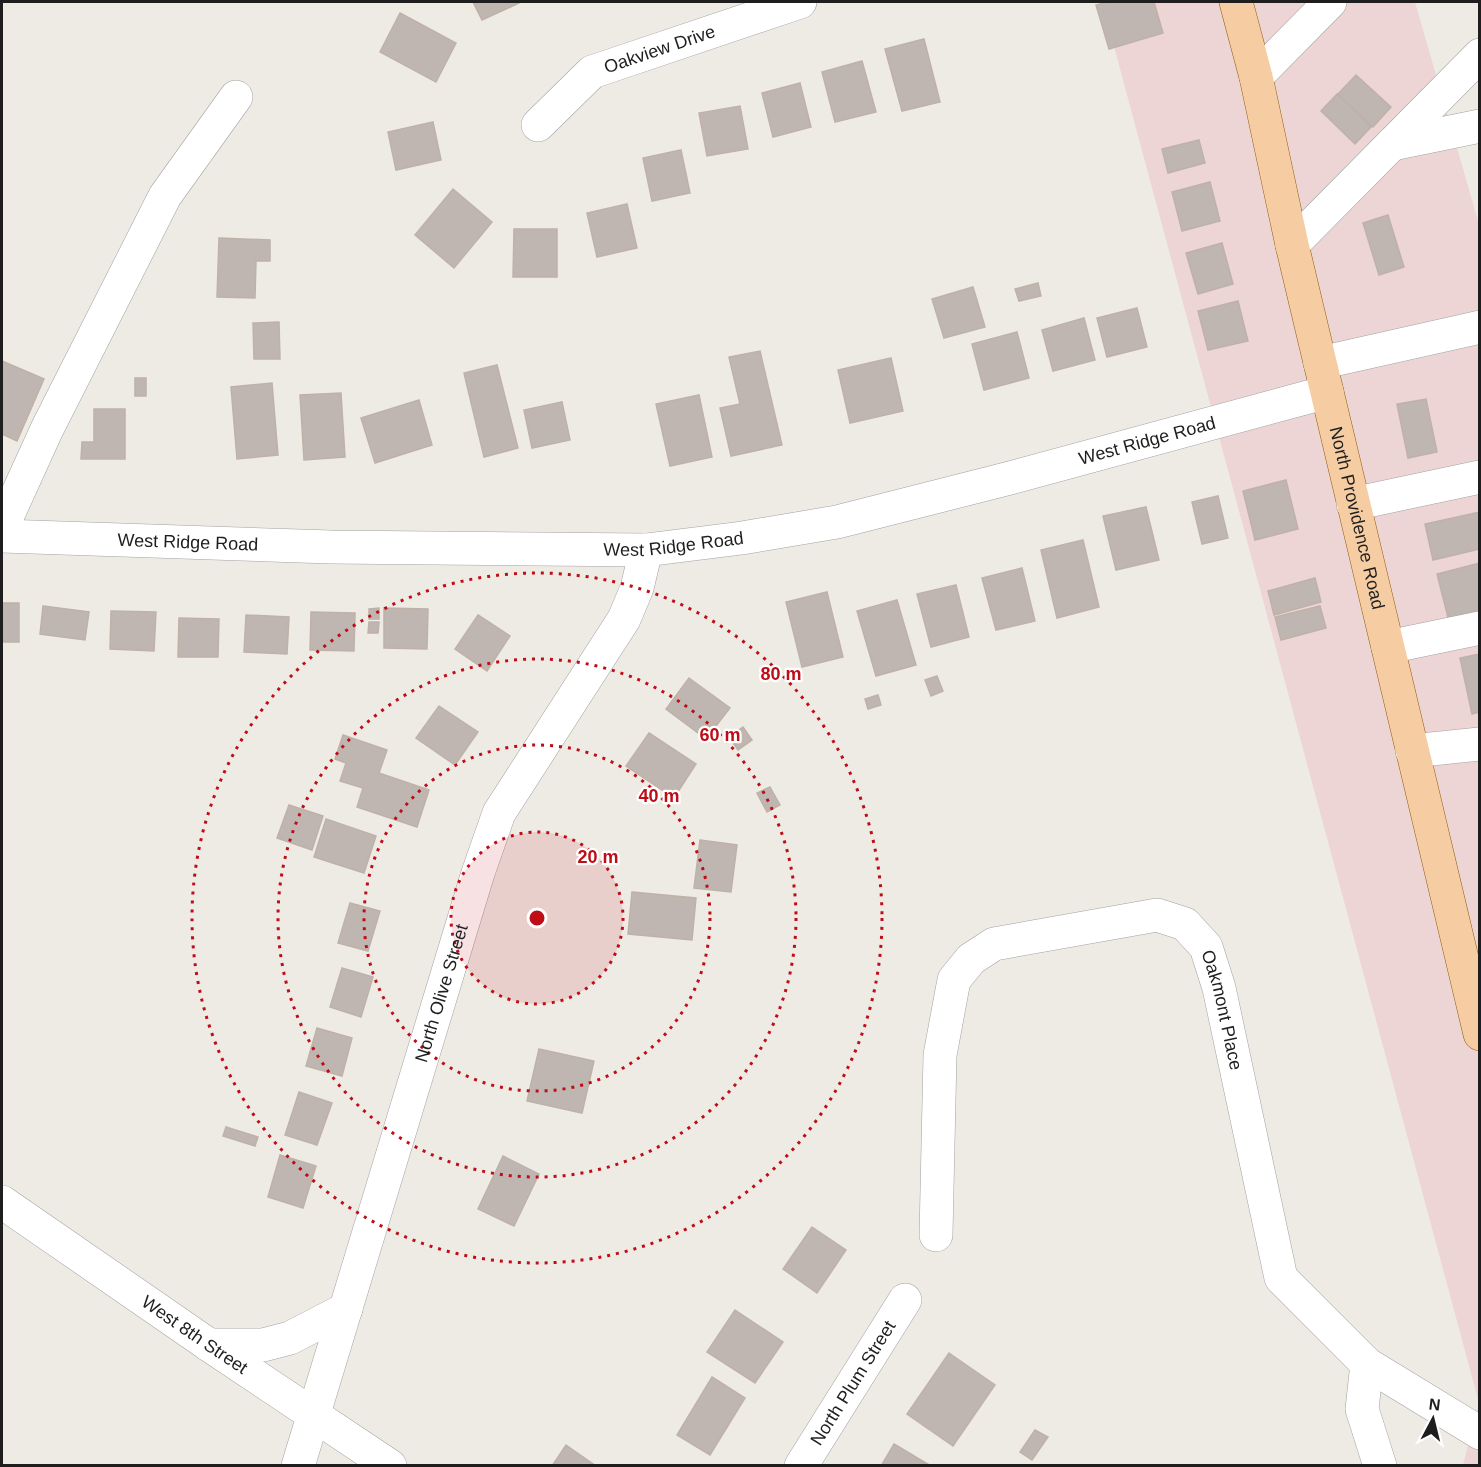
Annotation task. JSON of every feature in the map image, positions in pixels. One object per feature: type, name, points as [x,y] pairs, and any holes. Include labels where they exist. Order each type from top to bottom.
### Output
[{"type":"main road","name":"North Providence Road","points":[[1236,2],[1256,77],[1292,245],[1479,1034]]},
{"type":"street","name":"Oakview Drive","points":[[538,125],[592,72],[800,2]]},
{"type":"street","points":[[1256,77],[1330,2]]},
{"type":"street","points":[[1292,245],[1479,55]]},
{"type":"street","points":[[2,528],[47,429],[165,196],[236,97]]},
{"type":"street","points":[[1392,144],[1479,126]]},
{"type":"street","name":"West Ridge Road","points":[[2,536],[331,547],[646,550],[742,538],[837,522],[1010,478],[1479,327]]},
{"type":"street","points":[[1353,504],[1479,477]]},
{"type":"street","name":"North Olive Street","points":[[298,1466],[478,873],[499,813],[624,619],[637,588],[646,550]]},
{"type":"street","points":[[1388,647],[1479,628]]},
{"type":"street","points":[[1412,751],[1479,744]]},
{"type":"street","name":"Oakmont Place","points":[[936,1235],[940,1056],[954,980],[971,959],[994,944],[1156,915],[1185,924],[1206,947],[1219,988],[1281,1278],[1367,1364],[1479,1433]]},
{"type":"street","name":"West 8th Street","points":[[2,1202],[209,1346],[390,1466]]},
{"type":"street","name":"North Plum Street","points":[[801,1466],[905,1300]]},
{"type":"street","points":[[209,1346],[263,1345],[290,1338],[346,1309]]},
{"type":"street","points":[[1367,1364],[1362,1409],[1380,1466]]},
{"type":"shaded area","points":[[1102,2],[1415,2],[1479,224],[1479,1403]]},
{"type":"shaded area","points":[[1479,1403],[1479,1465],[1463,1465]]},
{"type":"building","points":[[473,2],[519,2],[519,3],[482,20]]},
{"type":"building","points":[[1108,2],[1154,2],[1163,33],[1109,49],[1096,5]]},
{"type":"building","points":[[400,13],[456,43],[436,82],[380,52]]},
{"type":"building","points":[[924,39],[940,102],[902,111],[885,49]]},
{"type":"building","points":[[862,61],[876,112],[835,122],[822,72]]},
{"type":"building","points":[[1356,75],[1391,107],[1373,127],[1338,94]]},
{"type":"building","points":[[800,83],[811,127],[773,137],[762,93]]},
{"type":"building","points":[[1337,94],[1371,127],[1355,144],[1321,111]]},
{"type":"building","points":[[740,106],[748,149],[707,156],[699,113]]},
{"type":"building","points":[[433,122],[441,160],[396,170],[388,132]]},
{"type":"building","points":[[1199,140],[1205,163],[1168,173],[1162,149]]},
{"type":"building","points":[[681,150],[690,193],[652,201],[643,158]]},
{"type":"building","points":[[1210,182],[1220,221],[1182,231],[1172,192]]},
{"type":"building","points":[[453,189],[492,222],[454,268],[415,235]]},
{"type":"building","points":[[627,204],[637,248],[597,257],[587,213]]},
{"type":"building","points":[[1388,215],[1404,267],[1379,275],[1363,223]]},
{"type":"building","points":[[514,229],[557,229],[557,277],[513,277]]},
{"type":"building","points":[[219,238],[270,240],[270,261],[256,261],[255,298],[217,297]]},
{"type":"building","points":[[1222,243],[1233,284],[1198,294],[1186,253]]},
{"type":"building","points":[[1038,283],[1041,296],[1019,301],[1015,289]]},
{"type":"building","points":[[973,287],[985,327],[944,338],[932,299]]},
{"type":"building","points":[[1238,301],[1248,341],[1208,350],[1198,311]]},
{"type":"building","points":[[1137,308],[1147,347],[1107,357],[1097,318]]},
{"type":"building","points":[[1084,318],[1095,360],[1053,371],[1042,330]]},
{"type":"building","points":[[279,322],[280,359],[254,359],[253,323]]},
{"type":"building","points":[[1017,332],[1029,378],[984,390],[972,344]]},
{"type":"building","points":[[760,351],[782,445],[731,456],[720,408],[740,404],[729,357]]},
{"type":"building","points":[[891,358],[903,411],[850,423],[838,370]]},
{"type":"building","points":[[2,361],[44,379],[17,441],[2,434]]},
{"type":"building","points":[[497,365],[518,448],[484,457],[464,373]]},
{"type":"building","points":[[135,378],[146,378],[146,396],[135,396]]},
{"type":"building","points":[[272,383],[278,455],[237,459],[231,387]]},
{"type":"building","points":[[341,393],[345,457],[304,460],[300,395]]},
{"type":"building","points":[[699,395],[712,457],[670,466],[656,404]]},
{"type":"building","points":[[1426,399],[1437,452],[1408,458],[1397,404]]},
{"type":"building","points":[[419,400],[432,445],[375,463],[361,418]]},
{"type":"building","points":[[562,402],[570,440],[532,448],[524,410]]},
{"type":"building","points":[[94,409],[125,409],[125,459],[81,459],[82,442],[94,442]]},
{"type":"building","points":[[1286,480],[1298,529],[1255,540],[1243,491]]},
{"type":"building","points":[[1218,496],[1228,538],[1202,544],[1192,502]]},
{"type":"building","points":[[1146,507],[1159,560],[1116,570],[1103,516]]},
{"type":"building","points":[[1480,512],[1480,549],[1433,560],[1425,524]]},
{"type":"building","points":[[1083,540],[1099,607],[1057,618],[1041,550]]},
{"type":"building","points":[[1480,563],[1480,618],[1450,625],[1437,574]]},
{"type":"building","points":[[1022,568],[1035,621],[996,630],[982,578]]},
{"type":"building","points":[[1315,578],[1321,602],[1274,615],[1268,591]]},
{"type":"building","points":[[956,585],[969,637],[931,647],[917,594]]},
{"type":"building","points":[[827,592],[843,657],[802,667],[786,602]]},
{"type":"building","points":[[897,600],[916,665],[876,676],[857,611]]},
{"type":"building","points":[[2,603],[19,603],[19,642],[2,642]]},
{"type":"building","points":[[43,606],[89,612],[85,640],[40,634]]},
{"type":"building","points":[[1320,606],[1326,628],[1281,640],[1275,617]]},
{"type":"building","points":[[379,608],[379,619],[369,619],[369,609]]},
{"type":"building","points":[[384,608],[428,609],[427,649],[384,648]]},
{"type":"building","points":[[111,611],[156,612],[154,651],[110,649]]},
{"type":"building","points":[[311,612],[355,613],[354,651],[310,650]]},
{"type":"building","points":[[246,615],[289,617],[287,654],[244,652]]},
{"type":"building","points":[[478,615],[510,636],[487,671],[455,649]]},
{"type":"building","points":[[179,618],[219,619],[218,657],[178,657]]},
{"type":"building","points":[[369,622],[379,622],[378,633],[368,633]]},
{"type":"building","points":[[1480,654],[1480,712],[1472,714],[1460,658]]},
{"type":"building","points":[[937,676],[943,691],[931,696],[925,680]]},
{"type":"building","points":[[689,678],[730,708],[706,739],[666,709]]},
{"type":"building","points":[[878,695],[881,705],[868,709],[865,699]]},
{"type":"building","points":[[439,706],[478,732],[455,765],[416,738]]},
{"type":"building","points":[[743,727],[752,740],[738,750],[729,737]]},
{"type":"building","points":[[649,733],[696,764],[674,798],[626,766]]},
{"type":"building","points":[[343,735],[387,750],[379,773],[429,790],[417,827],[357,807],[363,788],[340,781],[346,763],[335,759]]},
{"type":"building","points":[[770,787],[780,805],[767,812],[757,793]]},
{"type":"building","points":[[289,805],[323,816],[312,850],[277,838]]},
{"type":"building","points":[[326,819],[376,836],[364,873],[314,857]]},
{"type":"building","points":[[700,840],[737,845],[731,892],[694,888]]},
{"type":"building","points":[[632,892],[696,898],[692,940],[628,934]]},
{"type":"building","points":[[350,903],[380,911],[368,951],[338,943]]},
{"type":"building","points":[[342,968],[373,977],[361,1017],[330,1007]]},
{"type":"building","points":[[317,1028],[352,1038],[342,1076],[306,1066]]},
{"type":"building","points":[[539,1049],[594,1061],[582,1113],[527,1101]]},
{"type":"building","points":[[299,1092],[332,1103],[317,1145],[285,1135]]},
{"type":"building","points":[[226,1127],[258,1137],[255,1146],[223,1136]]},
{"type":"building","points":[[280,1155],[316,1166],[303,1208],[268,1197]]},
{"type":"building","points":[[503,1156],[539,1174],[514,1226],[478,1209]]},
{"type":"building","points":[[812,1227],[846,1250],[817,1293],[783,1269]]},
{"type":"building","points":[[735,1310],[783,1342],[755,1383],[707,1352]]},
{"type":"building","points":[[949,1353],[995,1385],[953,1446],[907,1414]]},
{"type":"building","points":[[712,1377],[745,1398],[710,1455],[677,1435]]},
{"type":"building","points":[[1035,1430],[1048,1437],[1032,1460],[1020,1452]]},
{"type":"building","points":[[894,1444],[931,1466],[881,1466]]},
{"type":"building","points":[[566,1445],[596,1466],[552,1466]]}]
